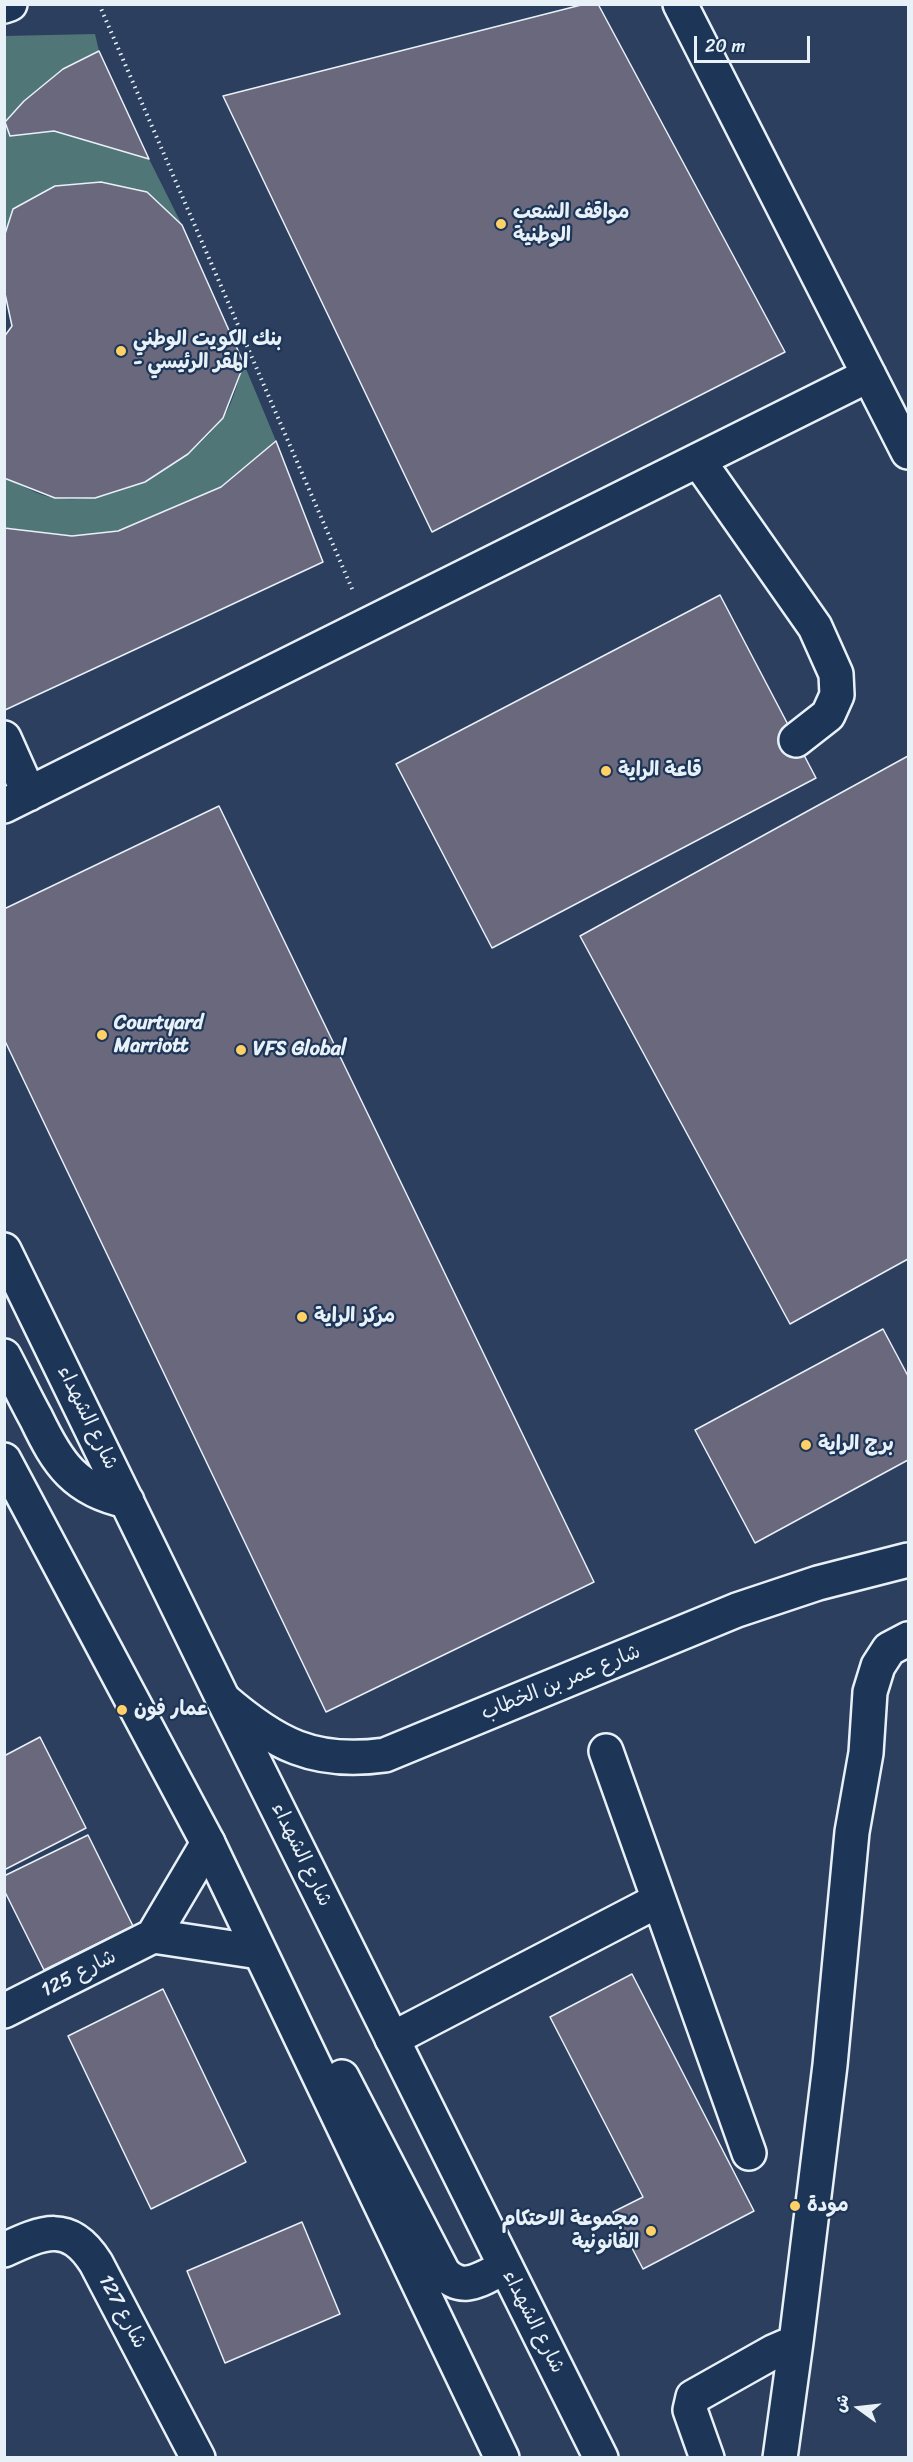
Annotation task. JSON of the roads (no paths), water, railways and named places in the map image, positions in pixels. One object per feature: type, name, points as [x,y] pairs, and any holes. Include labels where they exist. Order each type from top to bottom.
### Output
[{"type":"main road","points":[[4,6],[10,4]]},
{"type":"main road","points":[[680,4],[907,448]]},
{"type":"main road","points":[[4,738],[17,800],[869,375]]},
{"type":"main road","points":[[698,460],[815,627],[828,651],[836,674],[837,695],[828,715],[796,740]]},
{"type":"main road","name":"شارع الشهداء","points":[[4,1250],[223,1699],[601,2457]]},
{"type":"main road","points":[[4,1356],[49,1446],[62,1466],[91,1489],[108,1497],[127,1501]]},
{"type":"main road","points":[[4,1460],[208,1843],[502,2457]]},
{"type":"main road","name":"شارع عمر بن الخطاب","points":[[223,1699],[268,1734],[293,1747],[322,1755],[355,1759],[385,1755],[737,1610],[818,1583],[909,1560]]},
{"type":"main road","points":[[780,2457],[830,2065],[852,1832],[866,1753],[870,1692],[878,1666],[889,1649],[909,1639]]},
{"type":"main road","points":[[606,1751],[749,2154]]},
{"type":"main road","points":[[208,1843],[153,1936],[259,1952]]},
{"type":"main road","points":[[392,2039],[659,1900]]},
{"type":"main road","name":"شارع 125","points":[[4,2012],[153,1936]]},
{"type":"main road","points":[[296,2027],[321,2051],[345,2081],[443,2272],[449,2279],[463,2284],[506,2267]]},
{"type":"main road","name":"شارع 127","points":[[4,2250],[32,2237],[53,2232],[68,2235],[83,2244],[96,2263],[198,2457]]},
{"type":"main road","points":[[706,2457],[690,2410],[693,2397],[773,2352],[796,2342]]},
{"type":"place","name":"مواقف الشعب الوطنية","points":[[501,224]]},
{"type":"place","name":"بنك الكويت الوطني - المقر الرئيسي","points":[[121,351]]},
{"type":"place","name":"قاعة الراية","points":[[606,771]]},
{"type":"place","name":"Courtyard Marriott","points":[[102,1035]]},
{"type":"place","name":"VFS Global","points":[[241,1050]]},
{"type":"place","name":"مركز الراية","points":[[302,1317]]},
{"type":"place","name":"برج الراية","points":[[806,1445]]},
{"type":"place","name":"عمار فون","points":[[122,1710]]},
{"type":"place","name":"مودة","points":[[795,2206]]},
{"type":"place","name":"مجموعة الاحتكام القانونية","points":[[651,2231]]}]
